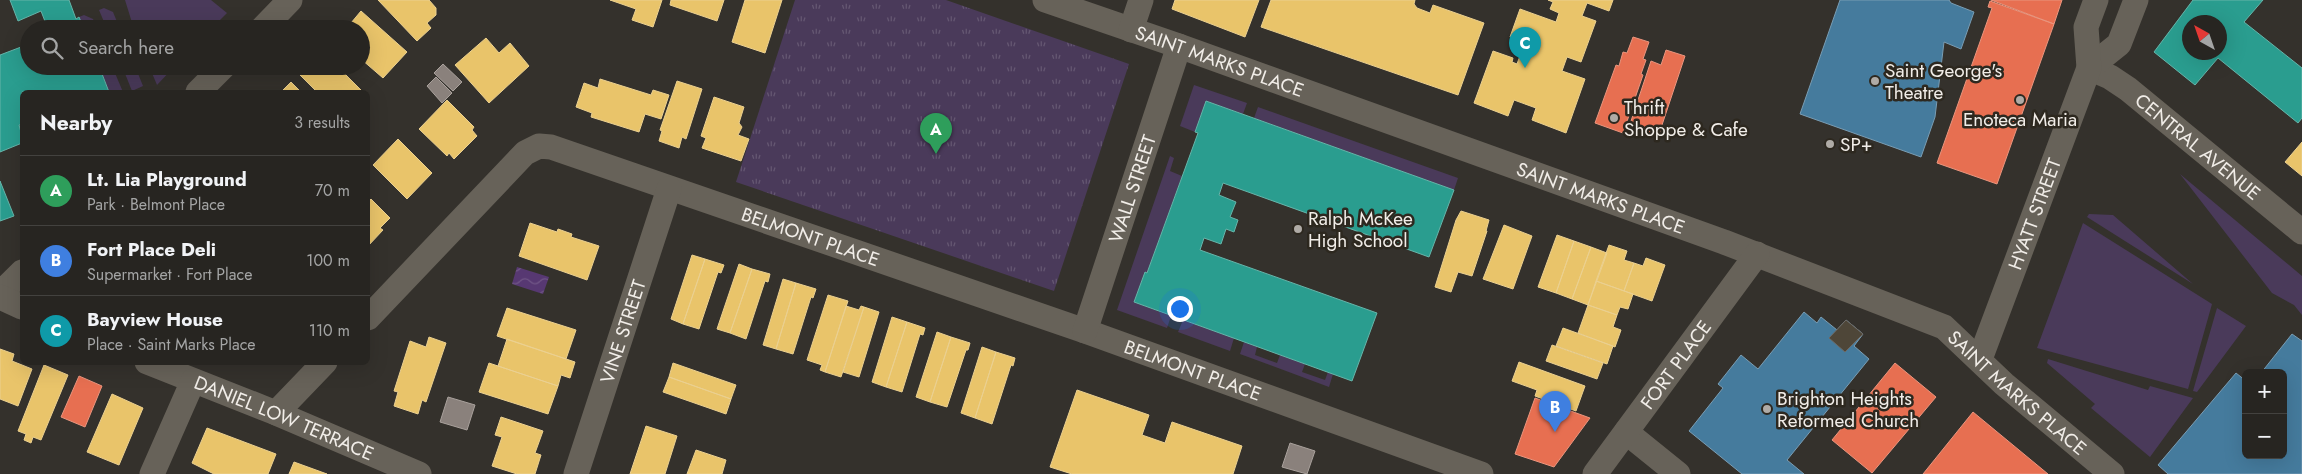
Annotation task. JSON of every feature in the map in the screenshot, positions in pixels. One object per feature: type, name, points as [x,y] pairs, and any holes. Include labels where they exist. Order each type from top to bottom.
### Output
[{"type":"street","points":[[271,20],[290,0]]},
{"type":"street","name":"SAINT MARKS PLACE","points":[[1045,0],[1179,46],[1757,254],[1944,327],[1980,359],[2004,384],[2112,474]]},
{"type":"street","points":[[1131,30],[1141,0]]},
{"type":"street","name":"HYATT STREET","points":[[1980,359],[2089,68],[2086,27],[2096,0]]},
{"type":"street","points":[[2089,68],[2119,44],[2136,0]]},
{"type":"street","name":"WALL STREET","points":[[1085,331],[1179,46]]},
{"type":"street","name":"CENTRAL AVENUE","points":[[2089,68],[2110,77],[2128,89],[2302,232]]},
{"type":"street","points":[[200,90],[215,75]]},
{"type":"street","name":"BELMONT PLACE","points":[[370,316],[525,153],[539,146],[551,147],[1085,331],[1481,474]]},
{"type":"street","name":"VINE STREET","points":[[576,474],[669,189]]},
{"type":"street","name":"FORT PLACE","points":[[1596,474],[1757,254]]},
{"type":"street","points":[[20,274],[0,296],[20,306]]},
{"type":"street","name":"DANIEL LOW TERRACE","points":[[154,365],[276,413],[419,474]]},
{"type":"street","points":[[276,413],[322,365]]},
{"type":"street","points":[[152,474],[193,381]]},
{"type":"street","points":[[1626,432],[1678,474]]},
{"type":"green space","points":[[125,0],[211,0],[227,13],[220,20],[131,20]]},
{"type":"green space","points":[[795,0],[946,0],[1129,64],[1054,291],[736,182]]},
{"type":"green space","points":[[104,8],[113,12],[116,20],[103,20],[99,10]]},
{"type":"green space","points":[[84,15],[93,20],[80,20],[79,17]]},
{"type":"green space","points":[[102,75],[116,75],[122,90],[108,90]]},
{"type":"green space","points":[[126,75],[139,75],[143,86],[132,90]]},
{"type":"green space","points":[[153,75],[166,75],[157,85]]},
{"type":"green space","points":[[1194,85],[1247,103],[1243,114],[1206,101],[1195,132],[1180,126]]},
{"type":"green space","points":[[1258,107],[1458,178],[1454,190],[1254,118]]},
{"type":"green space","points":[[1170,156],[1174,158],[1170,171],[1182,176],[1147,273],[1145,272],[1134,302],[1171,316],[1167,328],[1117,310]]},
{"type":"green space","points":[[2180,174],[2302,276],[2302,315],[2294,305],[2272,293]]},
{"type":"green space","points":[[2089,214],[2113,215],[2193,284],[2087,217]]},
{"type":"green space","points":[[2083,223],[2212,304],[2188,389],[2037,348]]},
{"type":"green space","points":[[2217,308],[2246,326],[2197,392],[2193,391]]},
{"type":"green space","points":[[1183,320],[1234,338],[1230,351],[1178,332]]},
{"type":"green space","points":[[1244,342],[1257,347],[1255,355],[1277,363],[1280,355],[1305,364],[1302,372],[1325,380],[1328,372],[1333,374],[1329,387],[1240,354]]},
{"type":"green space","points":[[2048,359],[2148,390],[2150,386],[2193,398],[2150,457],[2091,408],[2095,404],[2047,363]]},
{"type":"water","points":[[517,267],[549,277],[543,294],[512,284]]},
{"type":"building: Homes","points":[[378,0],[429,0],[436,8],[436,15],[427,23],[431,28],[417,41]]},
{"type":"building: Homes","points":[[610,0],[662,0],[653,27],[632,20],[636,9]]},
{"type":"building: Homes","points":[[671,0],[724,0],[717,21],[670,5]]},
{"type":"building: Homes","points":[[745,0],[782,0],[765,53],[732,42]]},
{"type":"building: Homes","points":[[1175,0],[1259,0],[1245,37],[1172,9]]},
{"type":"building: Homes","points":[[1271,0],[1415,0],[1414,4],[1417,8],[1430,13],[1433,5],[1484,23],[1458,95],[1261,27]]},
{"type":"building: Homes","points":[[1548,0],[1613,0],[1609,11],[1587,3],[1582,16],[1596,21],[1581,62],[1567,57],[1562,71],[1585,79],[1566,133],[1532,120],[1536,108],[1514,100],[1508,116],[1474,103],[1493,51],[1513,58],[1512,62],[1517,64],[1525,42],[1510,37],[1520,9],[1556,22],[1559,13],[1550,9],[1553,2]]},
{"type":"building: Homes","points":[[361,11],[407,52],[383,78],[370,67],[370,20],[354,20]]},
{"type":"building: Homes","points":[[486,38],[499,53],[510,43],[529,66],[489,103],[455,65]]},
{"type":"building: Homes","points":[[300,75],[346,75],[361,90],[315,90]]},
{"type":"building: Homes","points":[[600,79],[651,95],[653,90],[669,95],[661,119],[645,114],[639,132],[591,117],[592,113],[576,107],[584,83],[598,88]]},
{"type":"building: Homes","points":[[677,81],[702,89],[686,139],[682,137],[679,148],[659,141],[662,131],[660,130]]},
{"type":"building: Homes","points":[[291,82],[299,90],[283,90]]},
{"type":"building: Homes","points":[[714,97],[744,107],[739,123],[742,127],[738,135],[749,139],[741,161],[702,148],[706,138],[701,136]]},
{"type":"building: Homes","points":[[447,100],[474,127],[472,130],[477,136],[454,159],[449,153],[447,156],[419,129]]},
{"type":"building: Homes","points":[[398,139],[432,173],[407,199],[373,165]]},
{"type":"building: Homes","points":[[2302,142],[2302,176],[2285,162]]},
{"type":"building: Homes","points":[[370,200],[390,218],[380,228],[383,230],[370,244]]},
{"type":"building: Homes","points":[[1461,211],[1489,220],[1472,276],[1458,272],[1451,292],[1435,287],[1456,220]]},
{"type":"building: Homes","points":[[530,223],[557,232],[558,229],[572,234],[571,237],[599,246],[587,280],[519,256]]},
{"type":"building: Homes","points":[[1504,225],[1532,236],[1513,289],[1483,279]]},
{"type":"building: Homes","points":[[1557,235],[1574,241],[1556,293],[1538,287]]},
{"type":"building: Homes","points":[[1574,241],[1591,247],[1572,299],[1556,293]]},
{"type":"building: Homes","points":[[1609,245],[1627,251],[1624,260],[1634,263],[1624,291],[1596,281]]},
{"type":"building: Homes","points":[[1591,247],[1607,253],[1588,305],[1572,299]]},
{"type":"building: Homes","points":[[692,255],[705,259],[683,324],[671,319]]},
{"type":"building: Homes","points":[[1646,258],[1665,265],[1652,301],[1624,291],[1634,263],[1643,266]]},
{"type":"building: Homes","points":[[705,259],[724,265],[721,273],[718,272],[699,329],[683,324]]},
{"type":"building: Homes","points":[[739,264],[752,269],[730,333],[717,329]]},
{"type":"building: Homes","points":[[752,269],[770,274],[768,282],[765,281],[746,339],[730,333]]},
{"type":"building: Homes","points":[[783,279],[796,283],[776,349],[763,345]]},
{"type":"building: Homes","points":[[1596,281],[1633,294],[1628,309],[1620,307],[1617,315],[1588,305]]},
{"type":"building: Homes","points":[[796,283],[816,289],[813,298],[811,297],[793,354],[776,349]]},
{"type":"building: Homes","points":[[828,295],[848,301],[825,372],[820,370],[822,365],[807,360]]},
{"type":"building: Homes","points":[[1588,305],[1617,315],[1613,327],[1621,330],[1615,347],[1578,333]]},
{"type":"building: Homes","points":[[846,306],[859,310],[861,306],[864,307],[841,377],[825,372]]},
{"type":"building: Homes","points":[[864,307],[879,312],[859,377],[843,372]]},
{"type":"building: Homes","points":[[507,308],[576,330],[566,359],[497,336]]},
{"type":"building: Homes","points":[[892,317],[907,322],[886,387],[872,382]]},
{"type":"building: Homes","points":[[907,322],[925,328],[923,335],[920,334],[902,392],[886,387]]},
{"type":"building: Homes","points":[[1563,328],[1613,346],[1607,364],[1556,346]]},
{"type":"building: Homes","points":[[937,332],[951,337],[930,402],[916,397]]},
{"type":"building: Homes","points":[[429,337],[446,343],[426,402],[422,400],[418,414],[394,406],[398,392],[394,391],[410,341],[426,347]]},
{"type":"building: Homes","points":[[951,337],[970,343],[947,407],[930,402]]},
{"type":"building: Homes","points":[[507,339],[575,362],[570,378],[561,375],[558,386],[498,366]]},
{"type":"building: Homes","points":[[1552,345],[1603,363],[1597,379],[1546,361]]},
{"type":"building: Homes","points":[[982,347],[996,352],[975,418],[961,413]]},
{"type":"building: Homes","points":[[0,349],[14,354],[12,361],[32,369],[18,406],[0,399]]},
{"type":"building: Homes","points":[[996,352],[1015,358],[992,424],[975,418]]},
{"type":"building: Homes","points":[[1519,362],[1585,386],[1576,411],[1535,396],[1537,390],[1512,381]]},
{"type":"building: Homes","points":[[489,363],[558,386],[548,414],[479,392]]},
{"type":"building: Homes","points":[[673,363],[736,385],[731,399],[669,377]]},
{"type":"building: Homes","points":[[44,365],[68,375],[41,440],[33,437],[31,443],[24,440],[26,434],[18,431]]},
{"type":"building: Homes","points":[[669,377],[731,399],[726,414],[663,392]]},
{"type":"building: Homes","points":[[1077,390],[1149,415],[1142,435],[1165,443],[1172,422],[1242,446],[1233,474],[1072,474],[1050,467]]},
{"type":"building: Homes","points":[[112,394],[143,408],[119,465],[87,452]]},
{"type":"building: Homes","points":[[501,417],[543,431],[535,453],[541,455],[535,474],[517,474],[492,466],[502,437],[495,435]]},
{"type":"building: Homes","points":[[646,426],[677,436],[665,474],[630,474]]},
{"type":"building: Homes","points":[[207,428],[276,454],[268,474],[214,474],[192,463]]},
{"type":"building: Homes","points":[[696,450],[726,460],[722,474],[687,474]]},
{"type":"building: Homes","points":[[294,462],[327,474],[289,474]]},
{"type":"building: Shops","points":[[1991,0],[2062,0],[2054,24]]},
{"type":"building: Shops","points":[[1990,1],[2054,24],[1997,184],[1937,163],[1992,8],[1988,7]]},
{"type":"building: Shops","points":[[1633,37],[1649,42],[1643,59],[1646,60],[1641,74],[1643,75],[1623,133],[1595,123],[1616,65],[1619,66],[1623,52],[1627,53]]},
{"type":"building: Shops","points":[[1666,50],[1685,56],[1658,137],[1629,127],[1651,61],[1661,65]]},
{"type":"building: Shops","points":[[1895,363],[1936,397],[1872,473],[1832,440]]},
{"type":"building: Shops","points":[[79,376],[102,386],[85,427],[61,417]]},
{"type":"building: Shops","points":[[1535,398],[1590,418],[1554,467],[1515,454]]},
{"type":"building: Shops","points":[[1973,412],[2048,474],[1923,474]]},
{"type":"building: Schools","points":[[10,0],[69,0],[76,19],[79,17],[80,20],[44,20],[41,11],[18,21]]},
{"type":"building: Schools","points":[[2193,0],[2263,0],[2244,22],[2302,68],[2302,118],[2298,123],[2220,60],[2227,60],[2227,15],[2182,15],[2182,60],[2216,60],[2195,85],[2154,52]]},
{"type":"building: Schools","points":[[20,47],[20,75],[102,75],[108,90],[20,90],[20,144],[0,152],[0,55]]},
{"type":"building: Schools","points":[[1206,101],[1454,190],[1429,257],[1223,183],[1219,195],[1236,202],[1230,217],[1238,220],[1234,232],[1226,229],[1221,244],[1204,238],[1200,250],[1377,313],[1352,381],[1134,302],[1145,272],[1147,273],[1198,133],[1195,132]]},
{"type":"building: Schools","points":[[0,181],[14,216],[0,221]]},
{"type":"building: Public","name":"Saint George's Theatre","points":[[1840,0],[1949,0],[1951,3],[1974,12],[1961,49],[1944,42],[1935,117],[1921,157],[1800,114]]},
{"type":"building: Public","name":"Brighton Heights Reformed Church","points":[[1804,312],[1817,323],[1821,317],[1837,330],[1846,320],[1863,334],[1854,346],[1869,359],[1787,460],[1804,474],[1742,474],[1689,431],[1723,388],[1718,384],[1741,355],[1758,369]]},
{"type":"building: Public","points":[[2292,334],[2302,341],[2302,474],[2168,474],[2158,465],[2236,373],[2242,378],[2242,459],[2287,459],[2287,369],[2264,369]]},
{"type":"building: Industry","points":[[443,64],[462,82],[453,91],[434,73]]},
{"type":"building: Industry","points":[[436,77],[452,93],[442,103],[427,86]]},
{"type":"building: Industry","points":[[448,397],[475,405],[467,430],[440,422]]},
{"type":"building: Industry","points":[[1290,443],[1315,451],[1307,474],[1282,467]]},
{"type":"building: Other","points":[[1846,320],[1863,334],[1845,352],[1829,338]]},
{"type":"place","name":"Bayview House","points":[[1525,68]]},
{"type":"place","name":"Saint George's Theatre","points":[[1875,81]]},
{"type":"place","name":"Enoteca Maria","points":[[2020,100]]},
{"type":"place","name":"Thrift Shoppe & Cafe","points":[[1614,118]]},
{"type":"place","name":"SP+","points":[[1830,144]]},
{"type":"place","name":"Lt. Lia Playground","points":[[936,154]]},
{"type":"place","name":"Ralph McKee High School","points":[[1298,229]]},
{"type":"place","name":"Brighton Heights Reformed Church","points":[[1767,409]]},
{"type":"place","name":"Fort Place Deli","points":[[1555,432]]}]
